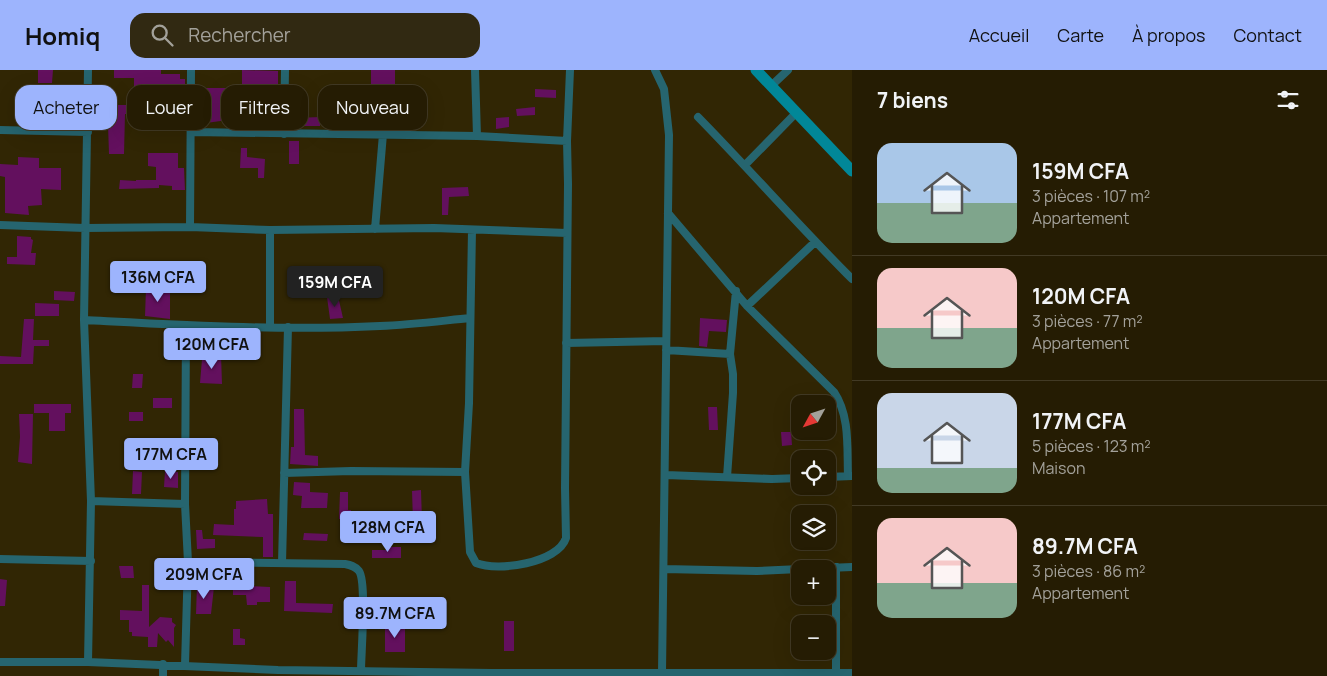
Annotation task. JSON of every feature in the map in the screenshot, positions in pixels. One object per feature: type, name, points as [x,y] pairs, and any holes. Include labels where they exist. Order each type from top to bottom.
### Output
[{"type":"street","points":[[88,70],[84,320],[91,502],[88,662]]},
{"type":"street","points":[[190,227],[192,70]]},
{"type":"street","points":[[284,134],[285,70]]},
{"type":"street","points":[[475,70],[477,136]]},
{"type":"street","points":[[472,230],[469,403],[465,472],[470,552],[476,563],[482,566],[524,564],[550,555],[564,543],[567,529],[565,488],[567,141],[570,70]]},
{"type":"street","points":[[655,70],[664,89],[669,135],[662,672]]},
{"type":"street","points":[[756,70],[852,171]]},
{"type":"street","points":[[771,86],[788,70]]},
{"type":"street","points":[[745,165],[796,113]]},
{"type":"street","points":[[698,117],[852,279]]},
{"type":"street","points":[[0,130],[88,132]]},
{"type":"street","points":[[192,132],[477,136],[567,141]]},
{"type":"street","points":[[375,229],[383,134]]},
{"type":"street","points":[[668,213],[747,306],[834,392],[846,419],[850,476],[836,477]]},
{"type":"street","points":[[0,225],[85,228],[190,227],[270,230],[434,228],[567,233]]},
{"type":"street","points":[[270,230],[270,327]]},
{"type":"street","points":[[747,306],[815,242]]},
{"type":"street","points":[[727,477],[733,393],[730,354],[736,291]]},
{"type":"street","points":[[84,320],[288,327],[379,326],[470,318]]},
{"type":"street","points":[[185,665],[188,562],[185,504],[186,325]]},
{"type":"street","points":[[282,563],[288,327]]},
{"type":"street","points":[[566,343],[666,341]]},
{"type":"street","points":[[666,350],[730,354]]},
{"type":"street","points":[[284,473],[465,472]]},
{"type":"street","points":[[666,475],[772,480],[791,479]]},
{"type":"street","points":[[91,502],[185,504]]},
{"type":"street","points":[[0,559],[91,560]]},
{"type":"street","points":[[188,562],[345,564],[352,566],[359,571],[361,576],[361,671]]},
{"type":"street","points":[[836,567],[852,567]]},
{"type":"street","points":[[664,569],[757,571],[791,569]]},
{"type":"street","points":[[836,605],[836,673]]},
{"type":"street","points":[[0,662],[163,664],[278,673],[361,671],[852,673]]},
{"type":"street","points":[[163,664],[163,676]]},
{"type":"building","points":[[38,70],[53,70],[52,83],[38,83]]},
{"type":"building","points":[[114,70],[161,70],[161,74],[180,74],[180,79],[185,79],[185,85],[134,85],[134,78],[114,78]]},
{"type":"building","points":[[242,70],[278,71],[278,85],[242,85]]},
{"type":"building","points":[[371,70],[395,70],[395,85],[371,85]]},
{"type":"building","points":[[211,88],[221,88],[221,121],[211,122]]},
{"type":"building","points":[[535,89],[556,90],[556,98],[535,97]]},
{"type":"building","points":[[117,105],[127,105],[124,154],[109,154],[108,130],[117,130]]},
{"type":"building","points":[[535,107],[535,115],[517,116],[516,109]]},
{"type":"building","points":[[308,117],[318,117],[318,126],[308,126]]},
{"type":"building","points":[[509,117],[509,127],[496,129],[496,118]]},
{"type":"building","points":[[289,141],[299,141],[299,164],[289,164]]},
{"type":"building","points":[[241,148],[247,148],[247,157],[265,159],[264,178],[258,178],[258,168],[240,168]]},
{"type":"building","points":[[148,153],[178,153],[178,168],[184,168],[185,190],[172,190],[172,186],[159,185],[159,188],[119,189],[120,180],[156,180],[156,167],[148,166]]},
{"type":"building","points":[[18,157],[39,158],[39,168],[61,168],[61,190],[41,189],[42,205],[28,206],[29,215],[5,213],[5,177],[0,176],[0,164],[18,165]]},
{"type":"building","points":[[468,187],[469,196],[449,197],[448,215],[442,215],[442,188]]},
{"type":"building","points":[[17,236],[31,237],[33,240],[31,253],[36,253],[35,265],[7,264],[7,257],[17,257]]},
{"type":"building","points":[[146,288],[170,288],[170,319],[145,316]]},
{"type":"building","points":[[54,291],[75,292],[74,301],[54,300]]},
{"type":"building","points":[[338,296],[343,318],[330,319],[327,297]]},
{"type":"building","points":[[35,303],[59,304],[59,316],[35,316]]},
{"type":"building","points":[[700,318],[727,320],[726,332],[709,331],[707,347],[699,346]]},
{"type":"building","points":[[24,319],[34,319],[33,340],[49,340],[49,346],[34,346],[33,364],[0,364],[0,356],[21,357]]},
{"type":"building","points":[[209,354],[221,354],[222,384],[200,383],[202,359],[209,359]]},
{"type":"building","points":[[133,374],[143,374],[142,388],[132,388]]},
{"type":"building","points":[[153,398],[172,398],[172,408],[153,408]]},
{"type":"building","points":[[34,404],[71,404],[71,413],[65,413],[65,431],[49,431],[49,413],[34,413]]},
{"type":"building","points":[[708,407],[717,407],[718,430],[709,430]]},
{"type":"building","points":[[294,409],[304,409],[305,455],[318,456],[318,466],[290,464],[291,447],[294,447]]},
{"type":"building","points":[[129,412],[143,412],[143,421],[129,421]]},
{"type":"building","points":[[19,414],[33,414],[32,464],[18,462]]},
{"type":"building","points":[[781,432],[791,432],[792,445],[782,446]]},
{"type":"building","points":[[133,471],[142,472],[141,494],[132,494]]},
{"type":"building","points":[[165,471],[178,472],[178,488],[164,487]]},
{"type":"building","points":[[294,482],[310,483],[310,492],[328,493],[327,508],[301,508],[302,496],[293,495]]},
{"type":"building","points":[[421,490],[422,521],[413,521],[412,491]]},
{"type":"building","points":[[340,492],[348,492],[348,510],[351,510],[350,520],[339,519]]},
{"type":"building","points":[[267,499],[268,514],[273,514],[273,557],[263,557],[263,537],[213,535],[214,524],[234,525],[236,501]]},
{"type":"building","points":[[196,530],[202,530],[203,539],[215,539],[215,548],[197,549]]},
{"type":"building","points":[[304,533],[328,534],[327,541],[303,540]]},
{"type":"building","points":[[388,547],[401,547],[401,558],[372,558],[372,550],[388,550]]},
{"type":"building","points":[[119,566],[133,566],[134,578],[121,578]]},
{"type":"building","points":[[0,579],[7,580],[5,606],[0,606]]},
{"type":"building","points":[[285,581],[296,581],[296,603],[333,604],[332,613],[284,611]]},
{"type":"building","points":[[142,585],[149,585],[149,627],[160,617],[172,618],[172,622],[176,625],[174,628],[174,647],[168,640],[166,642],[158,633],[157,647],[148,647],[148,637],[132,636],[132,632],[129,632],[129,620],[120,620],[120,610],[142,611]]},
{"type":"building","points":[[197,585],[214,587],[211,614],[196,614]]},
{"type":"building","points":[[233,585],[270,587],[270,602],[257,602],[257,605],[247,605],[246,595],[233,595]]},
{"type":"building","points":[[504,621],[514,621],[514,651],[504,651]]},
{"type":"building","points":[[385,626],[405,627],[405,652],[385,652]]},
{"type":"building","points":[[233,629],[240,629],[240,638],[245,639],[245,645],[233,645]]}]
